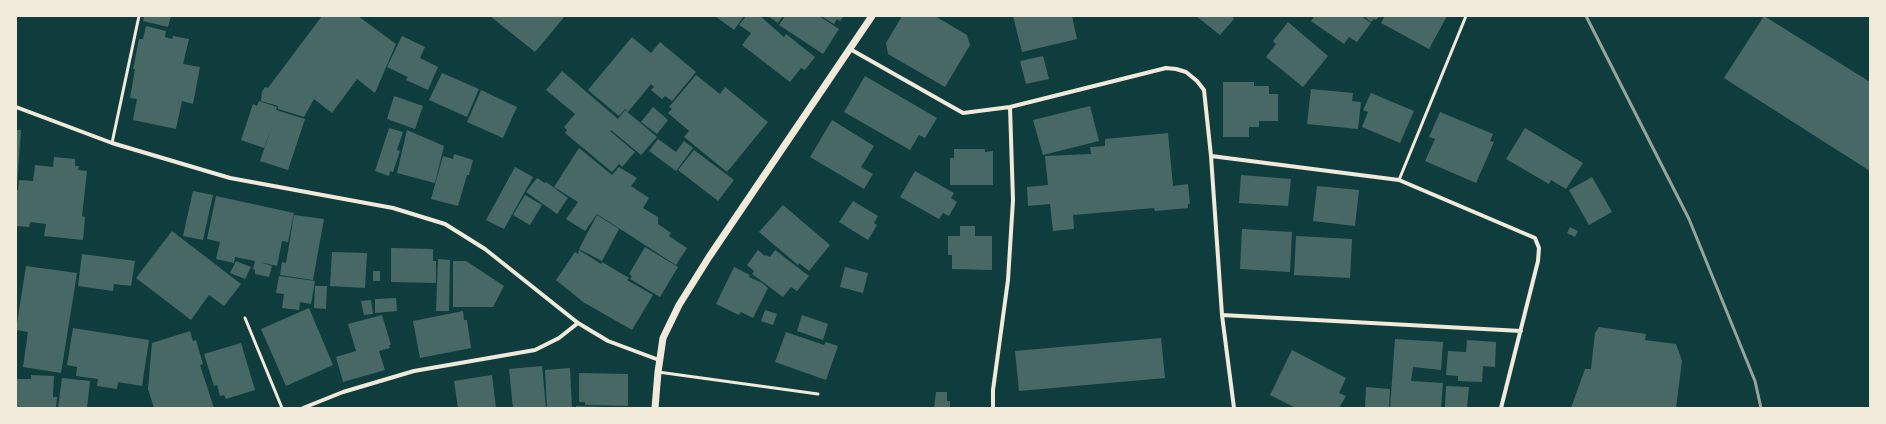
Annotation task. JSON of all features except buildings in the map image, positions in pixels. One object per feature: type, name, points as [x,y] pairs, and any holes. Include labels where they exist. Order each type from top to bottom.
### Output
[{"type":"street","points":[[655,408],[659,360],[663,338],[679,305],[872,16]]},
{"type":"street","points":[[850,49],[963,113],[1010,107],[1166,68],[1186,72],[1197,80],[1204,90],[1211,156],[1222,315],[1234,408]]},
{"type":"street","points":[[16,106],[112,143],[230,178],[393,208],[445,224],[486,249],[578,323],[608,341],[659,360]]},
{"type":"street","points":[[993,408],[993,390],[1010,258],[1013,200],[1010,107]]},
{"type":"street","points":[[1211,156],[1399,180],[1535,238],[1539,248],[1538,261],[1501,408]]},
{"type":"street","points":[[1222,315],[1521,331]]},
{"type":"street","points":[[303,408],[343,392],[414,371],[535,350],[559,338],[578,323]]},
{"type":"lane","points":[[112,143],[139,16]]},
{"type":"lane","points":[[1399,180],[1466,16]]},
{"type":"lane","points":[[244,318],[282,408]]},
{"type":"lane","points":[[658,372],[818,394]]},
{"type":"railway","points":[[1586,16],[1689,219],[1755,381],[1761,408]]}]
